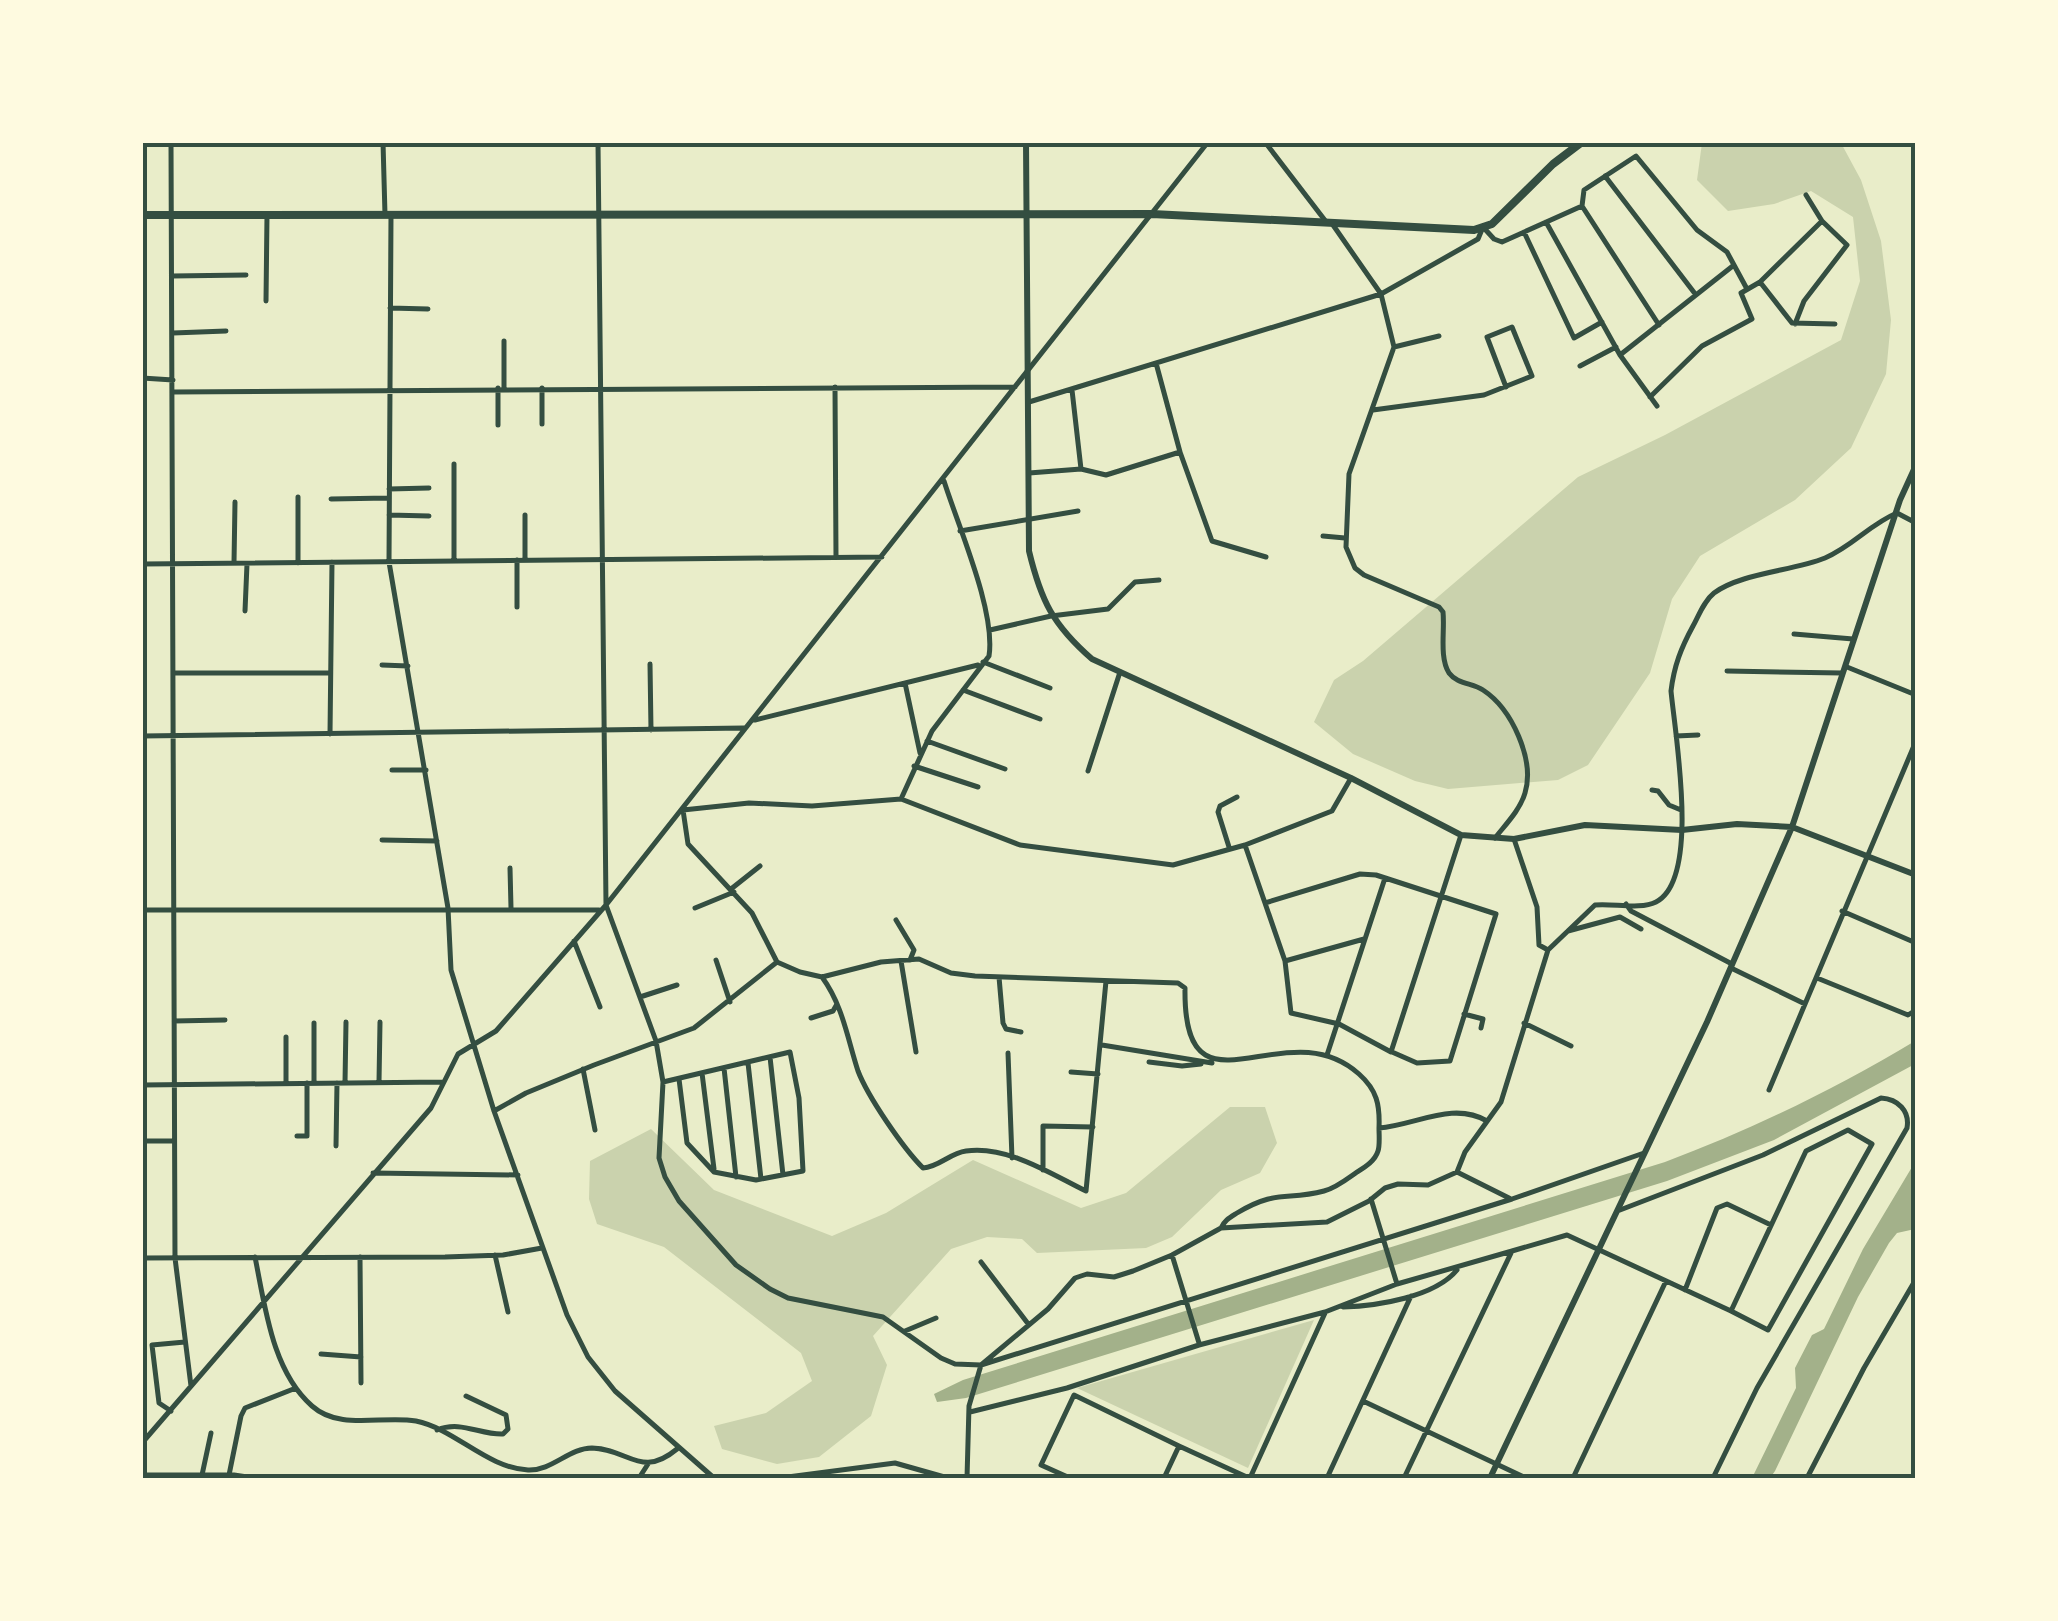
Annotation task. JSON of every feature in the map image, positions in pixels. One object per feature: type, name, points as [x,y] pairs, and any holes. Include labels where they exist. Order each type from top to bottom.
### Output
[{"type":"main road","points":[[142,215],[1152,214],[1474,230],[1492,224],[1514,198],[1582,142]]},
{"type":"street","points":[[171,142],[175,1258],[191,1386]]},
{"type":"street","points":[[383,142],[390,308],[389,562],[438,841],[448,908],[451,970],[542,1248],[588,1357],[616,1391],[714,1478]]},
{"type":"street","points":[[598,142],[606,731],[604,907],[656,1041],[663,1082],[659,1158],[665,1177],[679,1202],[736,1265],[788,1298],[883,1317],[940,1358],[980,1368],[1512,1199],[1644,1153]]},
{"type":"street","points":[[1026,142],[1029,552],[1038,590],[1051,616],[1067,637],[1092,658],[1351,778],[1461,835],[1514,839],[1585,825],[1682,830],[1737,824],[1792,827],[1916,875]]},
{"type":"street","points":[[142,1443],[430,1108],[458,1054],[496,1031],[604,907],[1208,142]]},
{"type":"street","points":[[1264,142],[1381,294],[1394,347],[1349,474],[1346,538],[1355,568],[1364,575],[1439,607],[1443,612],[1447,670],[1455,679],[1481,688],[1497,701],[1513,727],[1527,762],[1526,790],[1520,806],[1494,838]]},
{"type":"street","points":[[1659,325],[1582,206],[1584,190],[1636,156],[1697,230],[1727,252],[1747,290]]},
{"type":"street","points":[[1606,176],[1696,295]]},
{"type":"street","points":[[1795,324],[1804,301],[1847,245],[1822,221],[1806,194]]},
{"type":"street","points":[[1029,402],[1381,294],[1478,240],[1483,227],[1502,242],[1582,206]]},
{"type":"street","points":[[266,300],[267,215]]},
{"type":"street","points":[[1650,398],[1702,346],[1752,318],[1740,294],[1760,282],[1822,221]]},
{"type":"street","points":[[1546,222],[1620,355],[1657,406]]},
{"type":"street","points":[[1524,232],[1574,338],[1602,322]]},
{"type":"street","points":[[1620,355],[1734,264]]},
{"type":"street","points":[[172,276],[246,276]]},
{"type":"street","points":[[1760,282],[1795,324]]},
{"type":"street","points":[[390,308],[428,309]]},
{"type":"street","points":[[1795,324],[1835,324]]},
{"type":"street","points":[[1373,410],[1484,395],[1506,387],[1532,376],[1512,327],[1487,337],[1506,387]]},
{"type":"street","points":[[172,332],[226,332]]},
{"type":"street","points":[[1394,347],[1439,336]]},
{"type":"street","points":[[498,425],[504,341]]},
{"type":"street","points":[[1580,366],[1616,346]]},
{"type":"street","points":[[1156,363],[1180,452],[1212,541],[1266,556]]},
{"type":"street","points":[[142,378],[173,380]]},
{"type":"street","points":[[835,387],[836,557]]},
{"type":"street","points":[[173,392],[1015,387]]},
{"type":"street","points":[[542,388],[542,424]]},
{"type":"street","points":[[1072,388],[1081,469]]},
{"type":"street","points":[[1029,473],[1081,469],[1106,475],[1180,452]]},
{"type":"street","points":[[454,464],[454,561]]},
{"type":"street","points":[[1490,1478],[1732,966],[1792,827],[1916,465]]},
{"type":"street","points":[[901,799],[927,742],[989,656],[990,630],[944,481]]},
{"type":"street","points":[[389,488],[429,488]]},
{"type":"street","points":[[298,497],[298,563]]},
{"type":"street","points":[[331,499],[389,498]]},
{"type":"street","points":[[234,563],[235,502]]},
{"type":"street","points":[[960,531],[1078,512]]},
{"type":"street","points":[[1897,513],[1916,523]]},
{"type":"street","points":[[967,1478],[969,1409],[980,1368],[1048,1309],[1075,1278],[1087,1274],[1114,1277],[1172,1256],[1221,1228],[1327,1222],[1385,1188],[1398,1184],[1428,1185],[1456,1172],[1465,1152],[1501,1102],[1548,950],[1595,906],[1648,906],[1662,900],[1671,887],[1679,864],[1682,830],[1671,692],[1673,669],[1706,600],[1729,586],[1850,547],[1880,520],[1897,513]]},
{"type":"street","points":[[389,515],[430,516]]},
{"type":"street","points":[[517,607],[525,515]]},
{"type":"street","points":[[1323,536],[1346,538]]},
{"type":"street","points":[[142,564],[882,557]]},
{"type":"street","points":[[330,734],[332,562]]},
{"type":"street","points":[[245,611],[246,563]]},
{"type":"street","points":[[990,630],[1051,616],[1108,609],[1135,582],[1159,580]]},
{"type":"street","points":[[1794,634],[1856,639]]},
{"type":"street","points":[[752,720],[982,663],[1050,688]]},
{"type":"street","points":[[650,664],[651,730]]},
{"type":"street","points":[[382,665],[408,666]]},
{"type":"street","points":[[1727,671],[1846,670],[1916,695]]},
{"type":"street","points":[[173,673],[331,672]]},
{"type":"street","points":[[1088,771],[1120,672]]},
{"type":"street","points":[[905,683],[920,754]]},
{"type":"street","points":[[964,690],[1040,718]]},
{"type":"street","points":[[142,736],[746,728]]},
{"type":"street","points":[[1676,736],[1698,735]]},
{"type":"street","points":[[1769,1090],[1916,741]]},
{"type":"street","points":[[927,742],[1005,769]]},
{"type":"street","points":[[914,766],[978,786]]},
{"type":"street","points":[[392,770],[426,770]]},
{"type":"street","points":[[682,810],[749,803],[812,806],[901,799],[1020,845],[1173,865],[1332,811],[1351,778]]},
{"type":"street","points":[[1652,790],[1681,810]]},
{"type":"street","points":[[1229,847],[1218,812],[1220,806],[1237,797]]},
{"type":"street","points":[[682,810],[688,844],[752,913],[777,962],[822,976],[920,959],[951,973],[1178,983],[1185,988],[1185,1012],[1194,1046],[1202,1057],[1218,1062]]},
{"type":"street","points":[[1391,1052],[1461,835]]},
{"type":"street","points":[[1514,839],[1537,907],[1536,938],[1548,950]]},
{"type":"street","points":[[382,840],[438,841]]},
{"type":"street","points":[[1244,844],[1264,903],[1285,961],[1291,1013],[1339,1024],[1416,1063],[1450,1061],[1496,914],[1385,878],[1360,874],[1264,903]]},
{"type":"street","points":[[695,908],[732,891],[760,866]]},
{"type":"street","points":[[510,868],[511,908]]},
{"type":"street","points":[[1327,1054],[1385,878]]},
{"type":"street","points":[[1626,904],[1631,911],[1805,1004]]},
{"type":"street","points":[[142,910],[604,907]]},
{"type":"street","points":[[1842,912],[1916,943]]},
{"type":"street","points":[[1566,932],[1620,917],[1641,929]]},
{"type":"street","points":[[896,920],[914,950],[910,960]]},
{"type":"street","points":[[1285,961],[1366,938]]},
{"type":"street","points":[[574,941],[600,1007]]},
{"type":"street","points":[[716,960],[730,1002]]},
{"type":"street","points":[[900,960],[916,1052]]},
{"type":"street","points":[[494,1111],[526,1093],[694,1028],[777,962]]},
{"type":"street","points":[[822,976],[838,1002],[860,1075],[895,1136],[923,1168],[932,1168],[970,1150],[1012,1158],[1086,1192],[1106,982]]},
{"type":"street","points":[[999,977],[1003,1023],[1006,1029],[1022,1032]]},
{"type":"street","points":[[1816,978],[1908,1015],[1916,1010]]},
{"type":"street","points":[[640,997],[677,985]]},
{"type":"street","points":[[811,1018],[833,1011],[838,1002]]},
{"type":"street","points":[[1464,1014],[1483,1020],[1481,1028]]},
{"type":"street","points":[[174,1022],[225,1020]]},
{"type":"street","points":[[345,1082],[346,1022]]},
{"type":"street","points":[[379,1082],[380,1022]]},
{"type":"street","points":[[296,1136],[307,1136],[314,1023]]},
{"type":"street","points":[[1524,1023],[1571,1046]]},
{"type":"street","points":[[286,1037],[286,1083]]},
{"type":"street","points":[[1102,1045],[1203,1063]]},
{"type":"street","points":[[1150,1062],[1182,1066],[1290,1050],[1327,1054],[1360,1074],[1376,1094],[1380,1106],[1378,1152],[1372,1162],[1329,1190],[1260,1199],[1224,1221],[1221,1228]]},
{"type":"street","points":[[663,1082],[679,1078],[724,1068],[790,1052],[803,1172],[761,1179],[714,1172],[687,1143],[679,1078]]},
{"type":"street","points":[[1008,1052],[1012,1158]]},
{"type":"street","points":[[770,1057],[783,1175]]},
{"type":"street","points":[[748,1062],[761,1179]]},
{"type":"street","points":[[724,1068],[736,1177]]},
{"type":"street","points":[[583,1070],[595,1130]]},
{"type":"street","points":[[1071,1072],[1099,1074]]},
{"type":"street","points":[[702,1073],[714,1172]]},
{"type":"street","points":[[142,1084],[442,1082]]},
{"type":"street","points":[[336,1146],[337,1083]]},
{"type":"street","points":[[1617,1209],[1764,1155],[1881,1098],[1890,1099],[1909,1118],[1907,1128],[1757,1388],[1713,1478]]},
{"type":"street","points":[[1379,1128],[1405,1126],[1453,1111],[1474,1114],[1487,1122]]},
{"type":"street","points":[[1043,1170],[1043,1126],[1093,1127]]},
{"type":"street","points":[[969,1409],[1067,1388],[1199,1344],[1325,1312],[1397,1284],[1567,1234],[1768,1330],[1872,1144],[1848,1130],[1806,1152],[1730,1311]]},
{"type":"street","points":[[142,1142],[175,1142]]},
{"type":"street","points":[[1456,1172],[1512,1199]]},
{"type":"street","points":[[373,1173],[518,1175]]},
{"type":"street","points":[[1370,1199],[1397,1284]]},
{"type":"street","points":[[1685,1290],[1718,1208],[1727,1204],[1771,1225]]},
{"type":"street","points":[[142,1258],[495,1256],[542,1248]]},
{"type":"street","points":[[1404,1478],[1512,1251]]},
{"type":"street","points":[[495,1256],[508,1312]]},
{"type":"street","points":[[1172,1256],[1199,1344]]},
{"type":"street","points":[[255,1257],[278,1353],[296,1388],[315,1409],[330,1417],[414,1421],[510,1467],[530,1470],[547,1468],[584,1449],[607,1450],[648,1464],[664,1460],[677,1449]]},
{"type":"street","points":[[360,1257],[361,1382]]},
{"type":"street","points":[[981,1262],[1029,1325]]},
{"type":"street","points":[[1339,1307],[1380,1306],[1411,1296],[1448,1281],[1459,1268]]},
{"type":"street","points":[[1807,1478],[1916,1279]]},
{"type":"street","points":[[1573,1478],[1666,1281]]},
{"type":"street","points":[[1327,1478],[1411,1296]]},
{"type":"street","points":[[1067,1388],[1074,1395],[1249,1478],[1325,1312]]},
{"type":"street","points":[[905,1330],[936,1318]]},
{"type":"street","points":[[142,1346],[186,1342]]},
{"type":"street","points":[[152,1345],[159,1403],[170,1411]]},
{"type":"street","points":[[321,1354],[360,1357]]},
{"type":"street","points":[[229,1475],[240,1416],[245,1408],[296,1388]]},
{"type":"street","points":[[1070,1478],[1041,1465],[1074,1395]]},
{"type":"street","points":[[437,1430],[450,1424],[495,1434],[508,1429],[506,1415],[466,1396]]},
{"type":"street","points":[[1363,1402],[1526,1478]]},
{"type":"street","points":[[202,1475],[211,1433]]},
{"type":"street","points":[[1164,1478],[1179,1446]]},
{"type":"street","points":[[780,1478],[894,1463],[948,1478]]},
{"type":"street","points":[[640,1478],[648,1464]]},
{"type":"street","points":[[142,1476],[254,1478]]},
{"type":"shaded area","points":[[1702,143],[1841,143],[1861,180],[1881,241],[1891,320],[1886,374],[1851,448],[1795,500],[1700,556],[1672,599],[1650,673],[1588,765],[1558,780],[1448,789],[1415,781],[1353,754],[1314,722],[1334,680],[1363,661],[1578,477],[1841,340],[1860,281],[1853,217],[1811,191],[1774,204],[1728,211],[1697,180]]},
{"type":"shaded area","points":[[1915,1041],[1915,1064],[1774,1140],[1667,1181],[966,1398],[937,1402],[934,1394],[963,1380],[1665,1162],[1793,1107]]},
{"type":"shaded area","points":[[1230,1107],[1265,1107],[1277,1143],[1260,1173],[1221,1190],[1172,1237],[1146,1248],[1037,1253],[1022,1239],[987,1237],[951,1249],[873,1336],[887,1365],[871,1416],[819,1457],[777,1464],[722,1449],[714,1426],[766,1413],[812,1381],[801,1353],[664,1247],[597,1224],[589,1199],[590,1161],[651,1129],[714,1190],[832,1236],[886,1213],[973,1160],[1081,1208],[1126,1193]]},
{"type":"shaded area","points":[[1915,1162],[1915,1229],[1897,1233],[1889,1243],[1858,1297],[1775,1471],[1770,1478],[1752,1478],[1796,1388],[1795,1368],[1812,1335],[1824,1329],[1863,1249]]},
{"type":"shaded area","points":[[1314,1320],[1248,1468],[1077,1388]]}]
